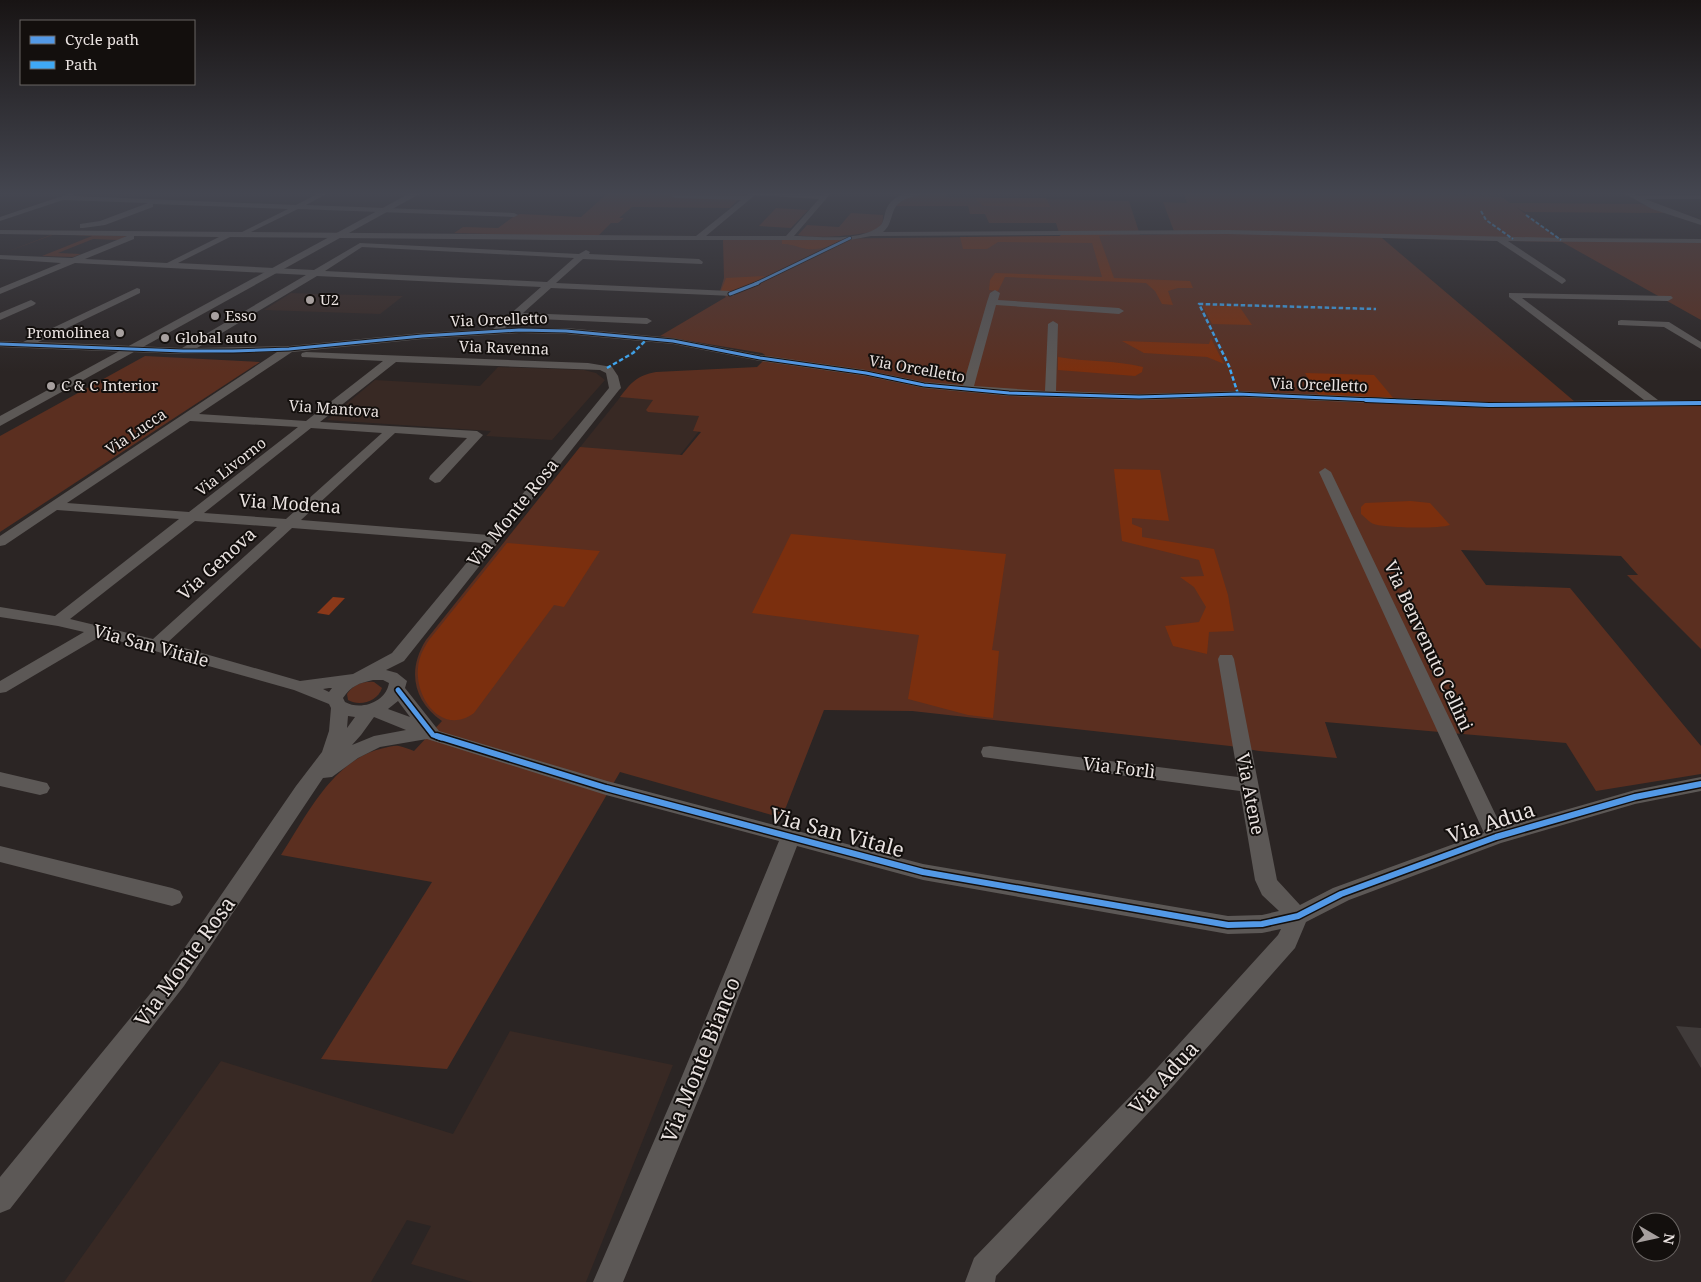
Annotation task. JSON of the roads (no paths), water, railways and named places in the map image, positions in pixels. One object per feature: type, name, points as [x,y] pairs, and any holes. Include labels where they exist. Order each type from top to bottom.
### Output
[{"type":"street","points":[[0,291],[95,252]]},
{"type":"street","points":[[168,266],[195,252]]},
{"type":"street","points":[[0,422],[310,252]]},
{"type":"street","points":[[183,351],[316,274],[350,252]]},
{"type":"street","points":[[498,252],[699,262]]},
{"type":"street","points":[[496,331],[587,252]]},
{"type":"street","points":[[1519,252],[1562,281]]},
{"type":"street","points":[[0,257],[730,294]]},
{"type":"street","points":[[25,345],[137,290]]},
{"type":"street","points":[[967,390],[996,291]]},
{"type":"street","points":[[1654,402],[1512,295],[1668,298]]},
{"type":"street","points":[[992,302],[1119,310]]},
{"type":"street","points":[[0,317],[31,303]]},
{"type":"street","points":[[514,315],[647,320]]},
{"type":"street","points":[[1621,323],[1666,324],[1701,346]]},
{"type":"street","points":[[1050,395],[1053,324]]},
{"type":"street","name":"Via Orcelletto","points":[[132,349],[285,351],[422,336],[496,331],[566,331],[673,341],[760,358],[866,373],[924,385],[967,390],[1050,395],[1139,397],[1238,394],[1489,405],[1701,403]]},
{"type":"street","name":"Via Livorno","points":[[58,621],[422,336]]},
{"type":"street","points":[[0,344],[132,349]]},
{"type":"street","name":"Via Ravenna","points":[[285,351],[393,359],[607,368]]},
{"type":"street","name":"Via Lucca","points":[[0,542],[285,351]]},
{"type":"street","name":"Via Monte Rosa","points":[[355,678],[398,657],[615,388],[612,370],[607,368]]},
{"type":"street","name":"Via Mantova","points":[[189,417],[477,435],[435,479]]},
{"type":"street","name":"Via Genova","points":[[156,645],[392,430]]},
{"type":"street","name":"Via Benvenuto Cellini","points":[[1325,472],[1496,837]]},
{"type":"street","name":"Via Modena","points":[[55,506],[492,539]]},
{"type":"street","name":"Via San Vitale","points":[[0,612],[58,621],[156,645],[300,686],[354,712],[370,710],[392,716],[606,788],[923,872],[960,880],[1228,924],[1262,924],[1298,916]]},
{"type":"street","points":[[0,688],[98,631]]},
{"type":"street","points":[[303,791],[333,765],[361,747],[380,739],[424,726],[398,685],[398,657]]},
{"type":"street","name":"Via Atene","points":[[1226,659],[1266,880],[1270,889],[1298,916]]},
{"type":"street","name":"Via San Vitale","points":[[300,686],[384,674],[398,685]]},
{"type":"street","points":[[337,704],[337,692],[355,678]]},
{"type":"street","points":[[331,754],[355,731],[370,710],[385,704],[398,685]]},
{"type":"street","name":"Via Monte Rosa","points":[[0,1200],[176,980],[303,791],[331,754],[338,731],[337,704]]},
{"type":"street","name":"Via Forlì","points":[[990,752],[1248,784]]},
{"type":"street","points":[[0,779],[40,788]]},
{"type":"street","name":"Via Adua","points":[[980,1282],[984,1268],[1158,1085],[1288,941],[1298,916],[1341,894],[1496,837],[1635,797],[1701,784]]},
{"type":"street","name":"Via Monte Bianco","points":[[608,1282],[697,1072],[791,837]]},
{"type":"street","points":[[0,854],[172,897]]},
{"type":"place","name":"U2","points":[[310,300]]},
{"type":"place","name":"Esso","points":[[215,316]]},
{"type":"place","name":"Promolinea","points":[[120,333]]},
{"type":"place","name":"Global auto","points":[[165,338]]},
{"type":"place","name":"C & C Interior","points":[[51,386]]}]
